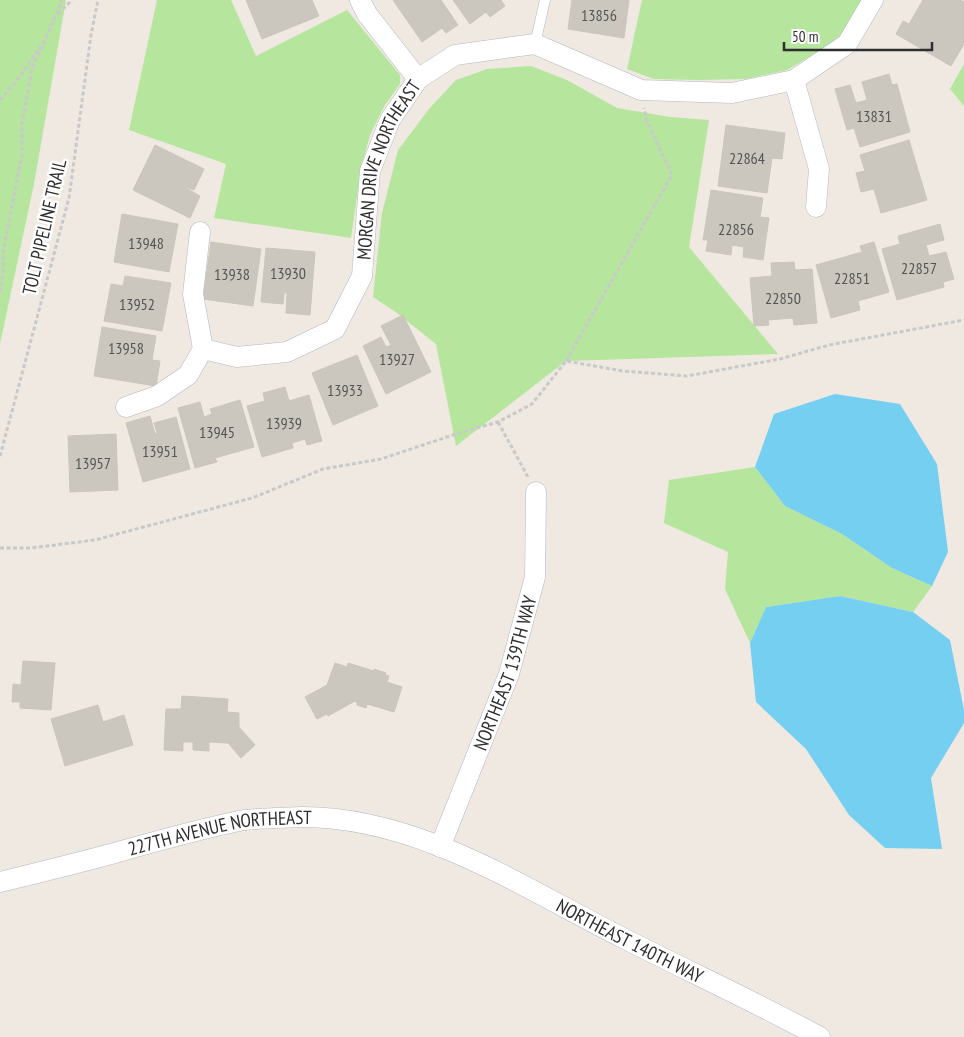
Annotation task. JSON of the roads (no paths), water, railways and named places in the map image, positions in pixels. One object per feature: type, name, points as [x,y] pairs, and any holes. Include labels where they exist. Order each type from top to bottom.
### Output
[{"type":"street","points":[[360,0],[367,14],[418,79]]},
{"type":"street","points":[[535,44],[641,90],[732,94],[794,80],[847,44],[873,0]]},
{"type":"street","name":"MORGAN DRIVE NORTHEAST","points":[[203,349],[237,357],[287,352],[335,329],[362,276],[370,172],[390,120],[418,79],[455,55],[535,44]]},
{"type":"street","points":[[794,80],[818,169],[816,207]]},
{"type":"street","points":[[126,407],[157,396],[188,375],[203,349],[193,294],[200,232]]},
{"type":"street","name":"NORTHEAST 139TH WAY","points":[[440,847],[509,674],[535,577],[536,492]]},
{"type":"street","name":"227TH AVENUE NORTHEAST","points":[[0,882],[163,839],[239,822],[302,817],[363,822],[400,832],[440,847]]},
{"type":"street","name":"NORTHEAST 140TH WAY","points":[[440,847],[504,876],[820,1037]]},
{"type":"lane","points":[[535,44],[546,0]]},
{"type":"water","points":[[835,394],[900,404],[937,464],[948,552],[932,586],[892,568],[842,534],[785,506],[755,467],[774,414]]},
{"type":"water","points":[[840,596],[913,612],[950,640],[964,710],[964,723],[931,778],[942,849],[885,848],[849,815],[806,749],[756,702],[750,643],[766,607]]}]
